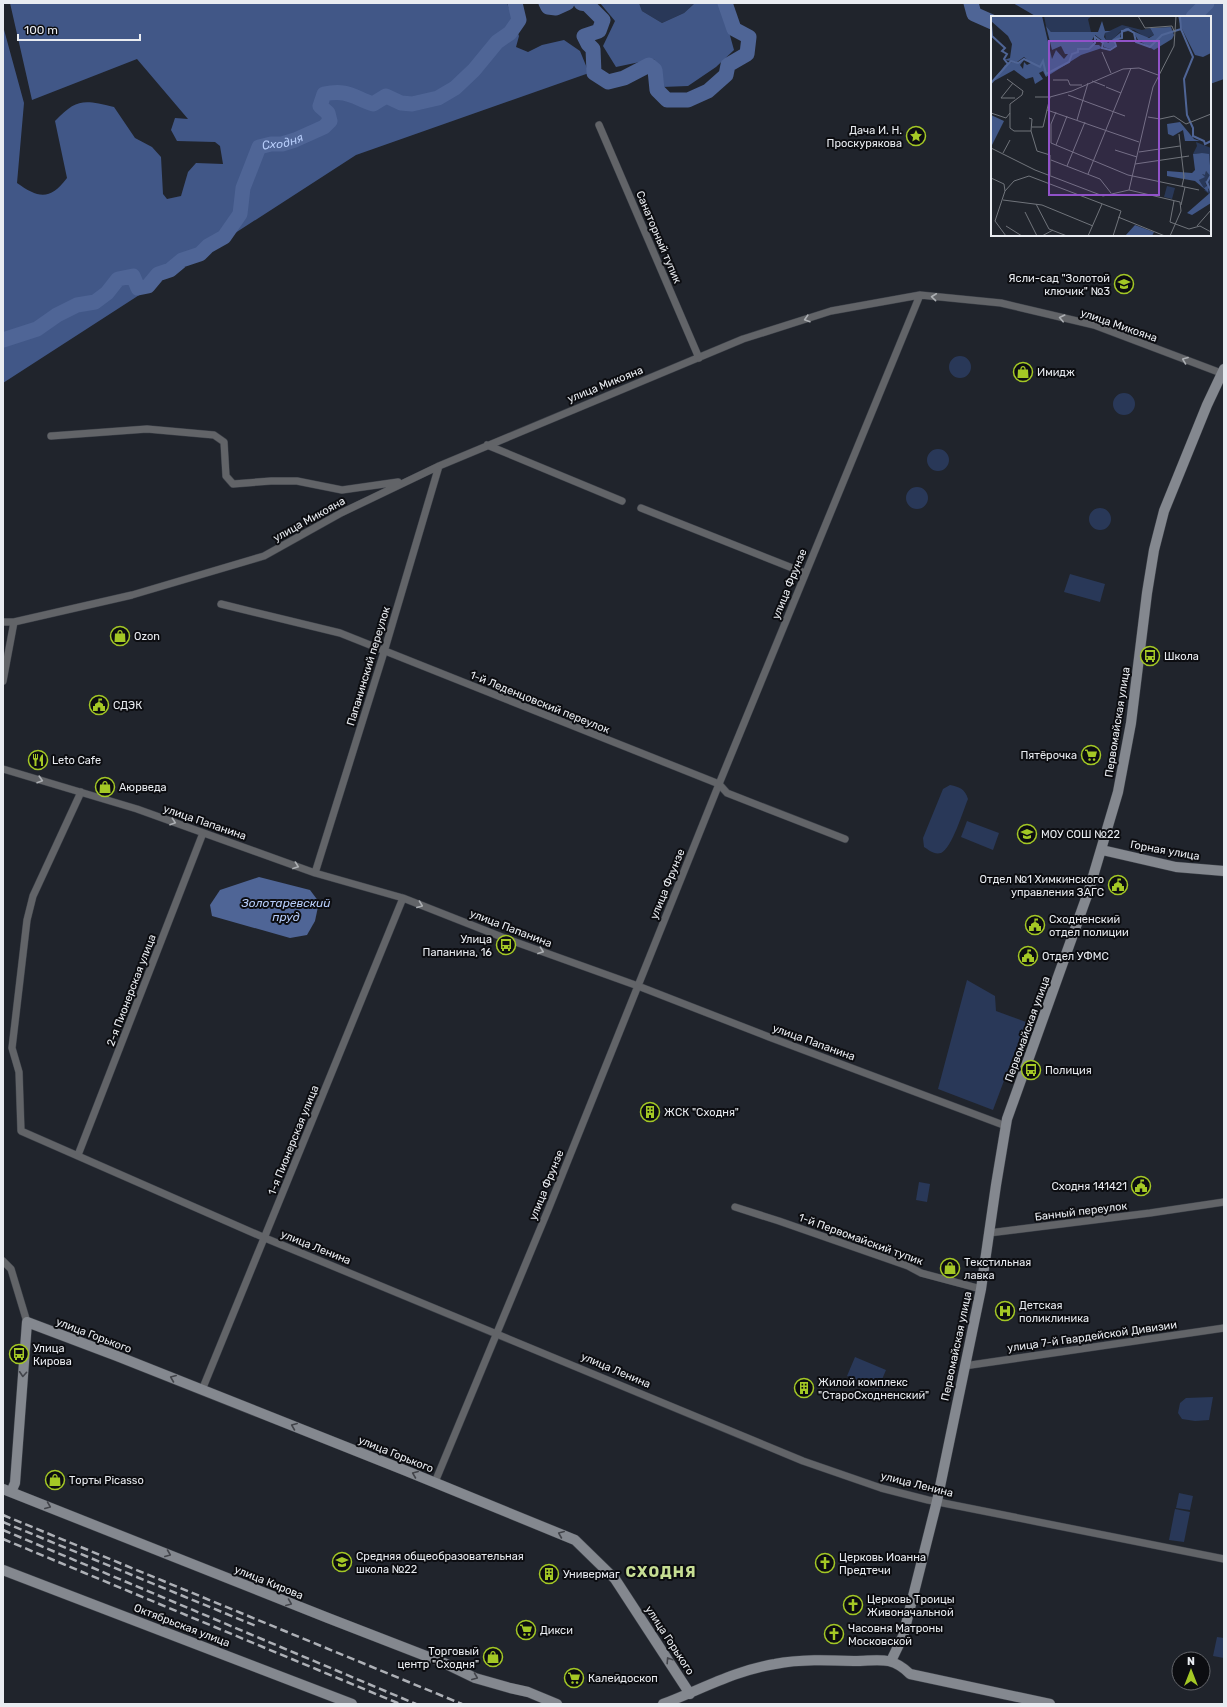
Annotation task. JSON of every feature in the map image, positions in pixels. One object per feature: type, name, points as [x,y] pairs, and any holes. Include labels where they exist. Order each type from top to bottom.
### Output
[{"type":"street","name":"Санаторный тупик","points":[[599,125],[698,358]]},
{"type":"street","name":"улица Микояна","points":[[3,622],[14,622],[132,596],[264,556],[404,481],[487,445],[743,339],[830,311],[920,295],[1001,303],[1094,325],[1223,371]]},
{"type":"street","name":"улица Фрунзе","points":[[435,1482],[548,1210],[719,784],[920,295]]},
{"type":"street","name":"Первомайская улица","points":[[891,1661],[903,1636],[936,1501],[981,1290],[1006,1126],[1089,890],[1118,792],[1128,745],[1154,550],[1164,511],[1223,371]]},
{"type":"street","points":[[51,436],[147,429],[214,435],[224,442],[226,476],[233,484],[271,481],[297,482],[342,490],[404,481]]},
{"type":"street","points":[[487,445],[622,500]]},
{"type":"street","name":"Папанинский переулок","points":[[316,873],[439,466]]},
{"type":"street","points":[[641,508],[805,573]]},
{"type":"street","name":"1-й Леденцовский переулок","points":[[221,604],[340,633],[384,652],[719,784],[727,793],[845,839]]},
{"type":"street","points":[[3,681],[14,622]]},
{"type":"street","name":"улица Папанина","points":[[3,769],[81,792],[316,873],[403,898],[507,939],[638,986],[769,1038],[1006,1126]]},
{"type":"street","name":"улица Ленина","points":[[81,792],[33,896],[27,920],[12,1048],[19,1072],[21,1131],[265,1238],[803,1461],[881,1488],[936,1501],[1224,1559]]},
{"type":"street","name":"2-я Пионерская улица","points":[[78,1155],[203,833]]},
{"type":"street","name":"Горная улица","points":[[1102,850],[1176,867],[1224,871]]},
{"type":"street","name":"1-я Пионерская улица","points":[[202,1390],[403,898]]},
{"type":"street","name":"Банный переулок","points":[[989,1233],[1150,1213],[1224,1202]]},
{"type":"street","name":"1-й Первомайский тупик","points":[[734,1207],[908,1266],[921,1273],[981,1290]]},
{"type":"street","points":[[3,1261],[11,1269],[27,1322],[15,1483],[7,1490]]},
{"type":"street","name":"улица Горького","points":[[27,1322],[435,1482],[575,1540],[615,1579],[690,1694]]},
{"type":"street","name":"улица 7-й Гвардейской Дивизии","points":[[964,1366],[1224,1328]]},
{"type":"street","name":"улица Кирова","points":[[7,1490],[322,1616],[444,1663],[475,1678],[528,1692],[557,1704]]},
{"type":"street","name":"Октябрьская улица","points":[[3,1570],[352,1704]]},
{"type":"street","points":[[663,1704],[734,1676],[775,1664],[816,1661],[891,1661],[903,1667],[910,1674],[1050,1704]]},
{"type":"shaded area","points":[[10,3],[507,3],[519,36],[516,47],[528,52],[542,45],[564,40],[580,51],[589,73],[356,155],[3,383],[3,26],[24,103],[17,183],[24,188],[38,194],[49,194],[55,191],[67,178],[55,121],[69,108],[88,102],[114,107],[135,138],[152,147],[161,157],[163,194],[167,199],[181,196],[188,172],[196,163],[223,164],[220,146],[215,142],[177,141],[171,130],[175,118],[188,119],[137,59],[32,100]]},
{"type":"shaded area","points":[[600,3],[639,3],[642,11],[662,23],[684,13],[695,3],[721,3],[734,50],[716,67],[688,86],[662,87],[654,59],[616,67],[603,46],[615,21]]},
{"type":"shaded area","points":[[639,3],[695,3],[684,13],[662,23],[642,11]]},
{"type":"shaded area","points":[[1013,3],[1224,3],[1224,79],[1211,84],[1211,16],[1035,16]]},
{"type":"shaded area","points":[[960,356],[968,359],[971,367],[968,375],[960,378],[952,375],[949,367],[952,359]]},
{"type":"shaded area","points":[[1124,393],[1132,396],[1135,404],[1132,412],[1124,415],[1116,412],[1113,404],[1116,396]]},
{"type":"shaded area","points":[[938,449],[946,452],[949,460],[946,468],[938,471],[930,468],[927,460],[930,452]]},
{"type":"shaded area","points":[[917,487],[925,490],[928,498],[925,506],[917,509],[909,506],[906,498],[909,490]]},
{"type":"shaded area","points":[[1100,508],[1108,511],[1111,519],[1108,527],[1100,530],[1092,527],[1089,519],[1092,511]]},
{"type":"shaded area","points":[[1070,574],[1105,584],[1100,602],[1064,592]]},
{"type":"shaded area","points":[[950,785],[962,789],[968,799],[957,829],[949,844],[941,853],[936,853],[924,847],[923,838],[943,789]]},
{"type":"shaded area","points":[[967,821],[999,833],[993,850],[961,837]]},
{"type":"shaded area","points":[[967,980],[995,996],[996,1011],[1026,1022],[993,1110],[938,1089]]},
{"type":"shaded area","points":[[919,1182],[930,1184],[927,1202],[916,1200]]},
{"type":"shaded area","points":[[855,1357],[886,1370],[878,1389],[847,1376]]},
{"type":"shaded area","points":[[1213,1397],[1209,1420],[1195,1421],[1182,1419],[1178,1413],[1180,1403],[1186,1398]]},
{"type":"shaded area","points":[[1179,1493],[1193,1496],[1190,1510],[1176,1508]]},
{"type":"shaded area","points":[[1175,1509],[1190,1512],[1184,1542],[1169,1540]]},
{"type":"shaded area","points":[[1217,1637],[1224,1638],[1224,1658],[1213,1656]]},
{"type":"water","name":"Золотаревский пруд","points":[[259,877],[310,890],[319,902],[315,921],[307,935],[290,938],[212,916],[210,905],[220,890]]},
{"type":"waterway","name":"Сходня","points":[[3,340],[37,329],[57,315],[77,305],[95,302],[107,293],[118,279],[133,276],[138,288],[148,286],[158,274],[170,270],[182,260],[200,254],[208,246],[224,237],[240,214],[243,188],[259,147],[271,144],[282,144],[324,127],[330,121],[328,113],[320,106],[324,94],[339,92],[344,93],[373,104],[386,96],[401,103],[412,104],[438,98],[455,88],[474,70],[497,42],[510,33],[519,20],[515,3]]},
{"type":"waterway","name":"Сходня","points":[[546,3],[548,7],[556,8],[567,3]]},
{"type":"waterway","name":"Сходня","points":[[581,3],[587,4],[603,20],[599,31],[584,36],[588,44],[593,49],[594,73],[608,82],[624,78],[649,65],[655,70],[657,90],[667,100],[688,100],[708,91],[726,75],[728,65],[747,54],[749,37],[734,29],[725,3]]},
{"type":"waterway","name":"Сходня","points":[[971,3],[974,14],[991,22]]},
{"type":"waterway","name":"Сходня","points":[[1194,16],[1207,3]]},
{"type":"railway","points":[[3,1515],[462,1704]]},
{"type":"railway","points":[[3,1522],[256,1626]]},
{"type":"railway","points":[[3,1530],[416,1704]]},
{"type":"railway","points":[[3,1539],[400,1704]]},
{"type":"place","name":"Дача И. Н. Проскурякова","points":[[916,136]]},
{"type":"place","name":"Ясли-сад \"Золотой ключик\" №3","points":[[1124,284]]},
{"type":"place","name":"Имидж","points":[[1023,372]]},
{"type":"place","name":"Ozon","points":[[120,636]]},
{"type":"place","name":"Школа","points":[[1150,656]]},
{"type":"place","name":"СДЭК","points":[[99,705]]},
{"type":"place","name":"Пятёрочка","points":[[1091,755]]},
{"type":"place","name":"Leto Cafe","points":[[38,760]]},
{"type":"place","name":"Аюрведа","points":[[105,787]]},
{"type":"place","name":"МОУ СОШ №22","points":[[1027,834]]},
{"type":"place","name":"Отдел №1 Химкинского управления ЗАГС","points":[[1118,885]]},
{"type":"place","name":"Сходненский отдел полиции","points":[[1035,925]]},
{"type":"place","name":"Улица Папанина, 16","points":[[506,945]]},
{"type":"place","name":"Отдел УФМС","points":[[1028,956]]},
{"type":"place","name":"Полиция","points":[[1031,1070]]},
{"type":"place","name":"ЖСК \"Сходня\"","points":[[650,1112]]},
{"type":"place","name":"Сходня 141421","points":[[1141,1186]]},
{"type":"place","name":"Текстильная лавка","points":[[950,1268]]},
{"type":"place","name":"Детская поликлиника","points":[[1005,1311]]},
{"type":"place","name":"Улица Кирова","points":[[19,1354]]},
{"type":"place","name":"Жилой комплекс \"СтароСходненский\"","points":[[804,1388]]},
{"type":"place","name":"Торты Picasso","points":[[55,1480]]},
{"type":"place","name":"Средняя общеобразовательная школа №22","points":[[342,1562]]},
{"type":"place","name":"Церковь Иоанна Предтечи","points":[[825,1563]]},
{"type":"place","name":"Универмаг","points":[[549,1574]]},
{"type":"place","name":"Церковь Троицы Живоначальной","points":[[853,1605]]},
{"type":"place","name":"Дикси","points":[[526,1630]]},
{"type":"place","name":"Часовня Матроны Московской","points":[[834,1634]]},
{"type":"place","name":"Торговый центр \"Сходня\"","points":[[493,1657]]},
{"type":"place","name":"Калейдоскоп","points":[[574,1678]]},
{"type":"district","name":"СХОДНЯ","points":[[661,1572]]}]
